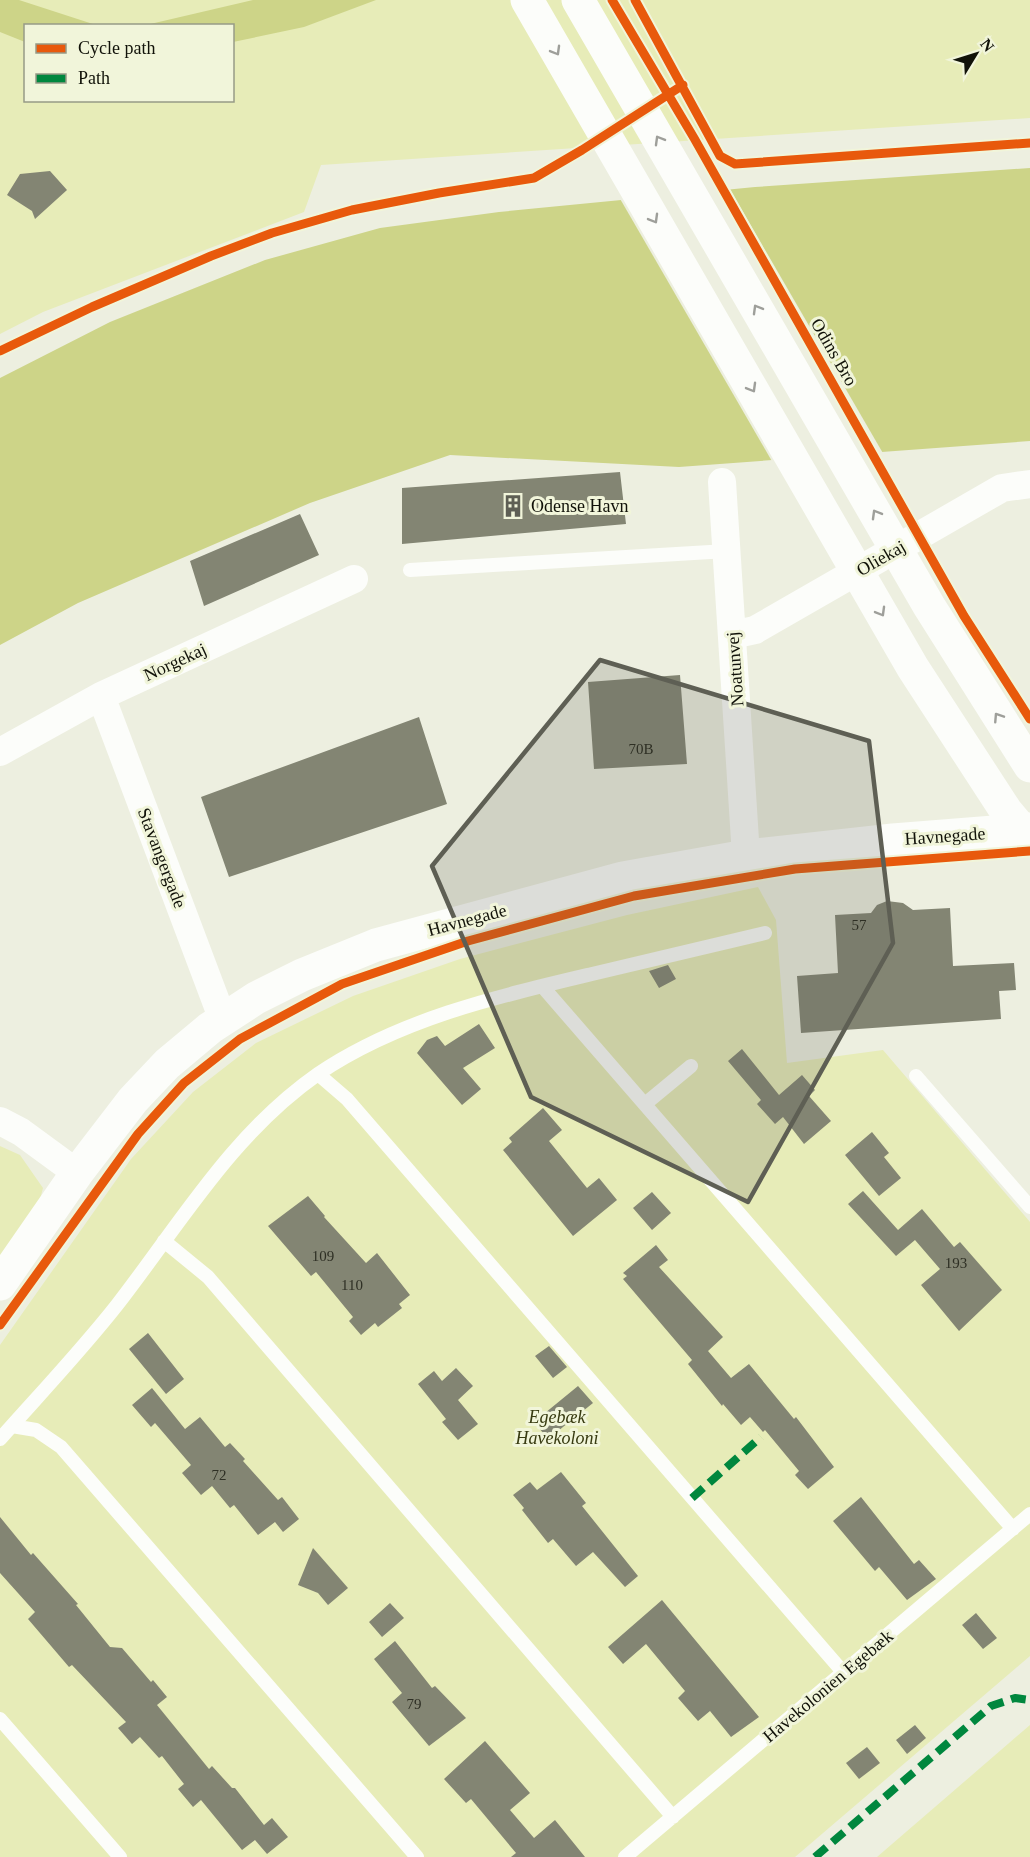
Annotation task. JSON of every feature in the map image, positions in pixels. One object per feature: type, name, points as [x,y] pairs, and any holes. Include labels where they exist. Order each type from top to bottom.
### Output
[{"type":"main road","points":[[527,0],[913,668],[1006,811],[1030,840]]},
{"type":"main road","points":[[578,0],[929,606],[1030,766]]},
{"type":"main road","name":"Havnegade","points":[[0,1284],[78,1173],[134,1100],[166,1064],[210,1028],[256,998],[302,975],[376,945],[623,878],[746,856],[893,840],[1030,829]]},
{"type":"street","name":"Noatunvej","points":[[722,482],[746,856]]},
{"type":"street","name":"Oliekaj","points":[[732,634],[755,630],[1002,488],[1030,484]]},
{"type":"street","name":"Norgekaj","points":[[0,752],[101,696],[354,579]]},
{"type":"street","name":"Stavangergade","points":[[101,696],[223,1020]]},
{"type":"street","points":[[0,1121],[21,1132],[78,1173]]},
{"type":"lane","points":[[410,570],[727,550]]},
{"type":"lane","points":[[0,1439],[117,1305],[200,1190],[236,1147],[280,1105],[318,1074],[366,1047],[422,1022],[477,1004],[542,986],[765,933]]},
{"type":"lane","points":[[542,986],[1013,1529]]},
{"type":"lane","points":[[645,1104],[691,1066]]},
{"type":"lane","points":[[318,1074],[347,1100],[843,1672]]},
{"type":"lane","points":[[916,1076],[1030,1207]]},
{"type":"lane","points":[[164,1241],[208,1277],[673,1817]]},
{"type":"lane","points":[[12,1426],[36,1430],[61,1447],[417,1857]]},
{"type":"lane","name":"Havekolonien Egebæk","points":[[626,1857],[1030,1514]]},
{"type":"lane","points":[[0,1719],[120,1857]]},
{"type":"highlighted area","points":[[600,660],[869,741],[893,943],[748,1202],[531,1097],[432,866]]},
{"type":"green space","points":[[0,0],[1030,0],[1030,118],[321,165],[304,212],[43,312],[0,334]]},
{"type":"green space","name":"Egebæk Havekoloni","points":[[758,887],[776,920],[787,1063],[883,1050],[1030,1222],[1030,1656],[795,1857],[0,1857],[0,1345],[131,1159],[193,1092],[256,1043],[353,996],[460,959],[627,915]]},
{"type":"green space","points":[[0,1146],[20,1155],[43,1188],[38,1207],[0,1260]]},
{"type":"green space","points":[[1030,1725],[1030,1857],[877,1857]]},
{"type":"shaded area","points":[[0,0],[19,0],[93,24],[24,24],[24,42],[0,32]]},
{"type":"shaded area","points":[[253,0],[376,0],[304,27],[234,42],[234,24],[150,24]]},
{"type":"shaded area","points":[[1030,168],[1030,441],[679,467],[450,455],[310,503],[78,603],[0,645],[0,378],[110,322],[265,260],[380,228],[499,212],[755,187]]},
{"type":"pier","points":[[728,186],[884,455],[773,463],[619,197]]},
{"type":"building","points":[[50,171],[67,190],[35,219],[32,211],[7,195],[20,174]]},
{"type":"building","name":"Odense Havn","points":[[620,472],[626,524],[402,544],[402,488]]},
{"type":"building","points":[[300,514],[319,555],[204,606],[190,561]]},
{"type":"building","points":[[680,675],[687,764],[594,769],[588,682]]},
{"type":"building","points":[[419,717],[447,804],[229,877],[201,797]]},
{"type":"building","points":[[887,901],[903,903],[913,910],[950,908],[953,966],[1014,963],[1016,990],[999,991],[1001,1019],[801,1033],[797,976],[838,973],[835,915],[871,913],[877,905]]},
{"type":"building","points":[[668,965],[676,979],[659,988],[649,971]]},
{"type":"building","points":[[479,1024],[495,1048],[463,1068],[481,1089],[462,1105],[417,1053],[427,1040],[437,1036],[445,1046]]},
{"type":"building","points":[[742,1049],[779,1095],[802,1075],[815,1090],[809,1096],[831,1121],[804,1144],[783,1117],[775,1124],[757,1104],[761,1100],[728,1061]]},
{"type":"building","points":[[543,1108],[562,1130],[549,1141],[587,1188],[599,1178],[617,1200],[573,1236],[503,1150],[512,1142],[509,1138]]},
{"type":"building","points":[[872,1132],[889,1153],[884,1157],[901,1178],[879,1196],[845,1155]]},
{"type":"building","points":[[863,1191],[898,1230],[922,1209],[954,1247],[960,1242],[1002,1290],[959,1331],[921,1285],[940,1269],[915,1240],[896,1256],[848,1204]]},
{"type":"building","points":[[652,1192],[671,1213],[652,1230],[633,1208]]},
{"type":"building","points":[[308,1196],[366,1263],[377,1253],[410,1295],[399,1304],[402,1308],[378,1327],[375,1323],[361,1335],[349,1321],[353,1317],[316,1272],[311,1276],[268,1226]]},
{"type":"building","points":[[656,1245],[668,1260],[659,1267],[723,1337],[708,1351],[731,1378],[749,1364],[794,1419],[796,1417],[834,1467],[808,1489],[795,1475],[799,1471],[765,1430],[763,1432],[750,1417],[741,1425],[723,1404],[722,1406],[688,1364],[692,1360],[623,1279],[627,1276],[623,1273]]},
{"type":"building","points":[[148,1333],[184,1379],[166,1394],[129,1349]]},
{"type":"building","points":[[549,1346],[567,1367],[553,1378],[535,1356]]},
{"type":"building","points":[[456,1368],[473,1386],[458,1400],[478,1424],[458,1440],[442,1422],[446,1419],[418,1384],[434,1371],[442,1381]]},
{"type":"building","points":[[578,1386],[593,1403],[548,1439],[534,1422]]},
{"type":"building","points":[[152,1388],[185,1429],[200,1417],[225,1447],[230,1443],[278,1500],[282,1497],[299,1519],[283,1532],[275,1522],[258,1535],[234,1505],[230,1508],[212,1486],[201,1495],[182,1473],[191,1465],[155,1423],[151,1427],[132,1405]]},
{"type":"building","points":[[561,1472],[586,1503],[582,1506],[638,1576],[625,1587],[593,1552],[576,1566],[553,1539],[548,1543],[513,1495],[530,1482],[537,1490]]},
{"type":"building","points":[[861,1497],[914,1564],[919,1560],[936,1579],[907,1600],[879,1567],[875,1571],[833,1521]]},
{"type":"building","points":[[0,1517],[31,1555],[33,1553],[78,1604],[76,1605],[110,1647],[122,1648],[151,1682],[153,1680],[167,1697],[157,1705],[209,1769],[212,1766],[232,1788],[235,1788],[264,1825],[272,1818],[288,1837],[267,1854],[255,1840],[242,1850],[201,1800],[193,1807],[178,1789],[184,1784],[162,1756],[159,1758],[140,1737],[132,1744],[118,1728],[126,1722],[72,1665],[69,1667],[28,1619],[35,1612],[0,1573]]},
{"type":"building","points":[[313,1548],[348,1588],[328,1605],[318,1593],[298,1585]]},
{"type":"building","points":[[662,1600],[759,1717],[731,1737],[710,1711],[698,1721],[678,1698],[685,1691],[646,1644],[623,1664],[608,1647]]},
{"type":"building","points":[[390,1603],[404,1618],[382,1637],[369,1622]]},
{"type":"building","points":[[976,1613],[997,1638],[983,1649],[962,1625]]},
{"type":"building","points":[[395,1641],[432,1688],[435,1686],[466,1718],[429,1746],[392,1702],[402,1693],[374,1659]]},
{"type":"building","points":[[915,1725],[926,1738],[907,1754],[896,1740]]},
{"type":"building","points":[[485,1741],[530,1793],[510,1810],[534,1838],[555,1820],[585,1857],[511,1857],[516,1853],[471,1799],[466,1803],[444,1779]]},
{"type":"building","points":[[867,1747],[880,1763],[859,1779],[846,1763]]},
{"type":"marked path","points":[[692,1498],[761,1437]]},
{"type":"marked path","points":[[815,1857],[991,1706],[1015,1698],[1030,1700]]},
{"type":"cycle path","name":"Odins Bro","points":[[612,0],[694,138],[964,616],[1030,719]]},
{"type":"cycle path","points":[[635,0],[720,156],[735,164],[1030,143]]},
{"type":"cycle path","points":[[0,351],[92,307],[211,256],[272,233],[352,210],[534,178],[683,85]]},
{"type":"cycle path","points":[[0,1325],[138,1134],[184,1083],[240,1039],[342,984],[468,941],[634,896],[795,869],[1030,851]]},
{"type":"place","name":"Odense Havn","points":[[513,506]]}]
